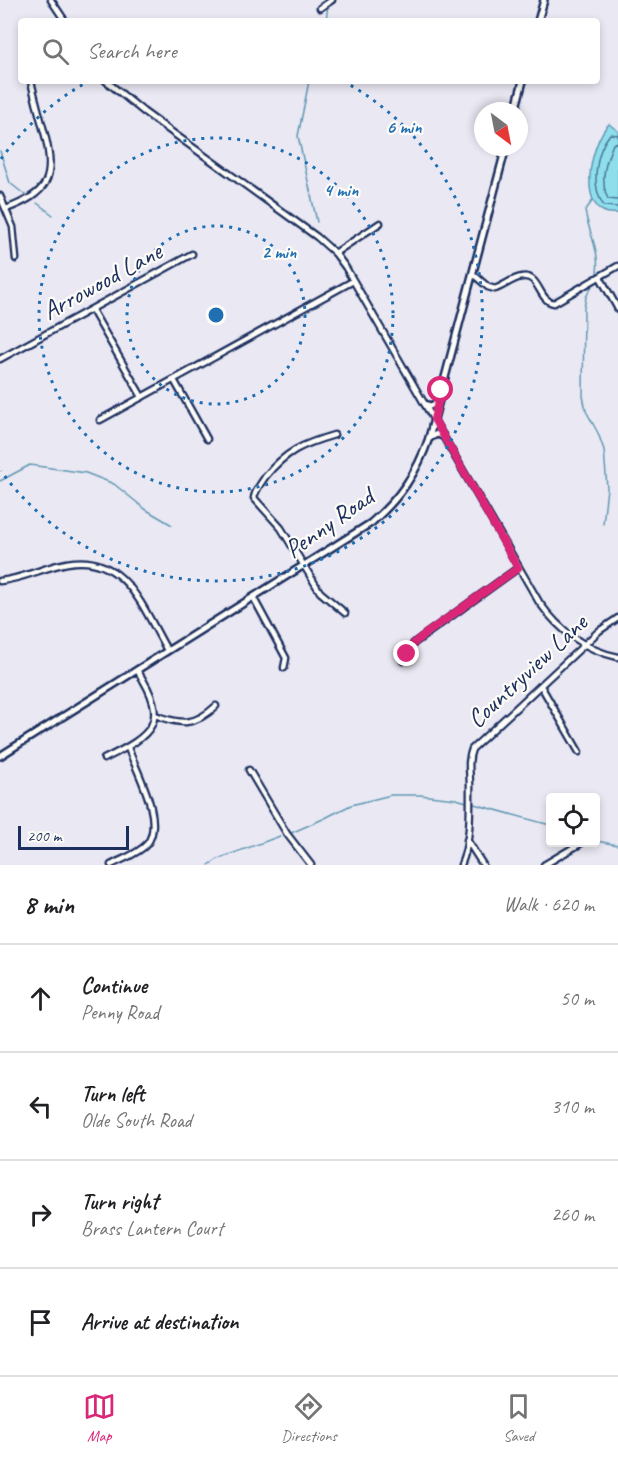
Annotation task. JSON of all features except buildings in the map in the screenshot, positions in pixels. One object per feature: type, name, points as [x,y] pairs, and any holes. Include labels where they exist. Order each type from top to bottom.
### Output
[{"type":"street","points":[[51,0],[63,18]]},
{"type":"street","points":[[320,8],[332,0]]},
{"type":"street","points":[[539,18],[544,0]]},
{"type":"street","points":[[6,209],[34,196],[44,185],[50,172],[50,154],[32,84]]},
{"type":"street","points":[[110,84],[144,112],[335,252],[434,419],[518,568],[548,615],[557,625],[584,645],[618,657]]},
{"type":"street","points":[[517,102],[522,84]]},
{"type":"street","name":"Penny Road","points":[[0,756],[371,523],[406,487],[417,469],[429,438],[504,156]]},
{"type":"street","points":[[0,196],[15,237],[16,259]]},
{"type":"street","points":[[335,252],[380,223]]},
{"type":"street","name":"Arrowood Lane","points":[[0,359],[192,254]]},
{"type":"street","points":[[473,274],[488,287],[495,289],[524,276],[530,277],[545,299],[554,303],[618,266]]},
{"type":"street","points":[[600,277],[618,309]]},
{"type":"street","points":[[100,420],[353,281]]},
{"type":"street","points":[[92,310],[142,397]]},
{"type":"street","points":[[174,380],[207,439]]},
{"type":"street","points":[[425,404],[433,406],[438,403]]},
{"type":"street","points":[[429,438],[437,434],[443,436]]},
{"type":"street","points":[[334,435],[302,445],[286,454],[254,494],[256,501],[274,520],[324,597],[345,613]]},
{"type":"street","points":[[0,581],[69,562],[84,561],[101,564],[123,578],[167,650]]},
{"type":"street","points":[[403,661],[410,648],[421,637],[518,568]]},
{"type":"street","points":[[253,597],[286,658],[284,668]]},
{"type":"street","name":"Countryview Lane","points":[[461,865],[467,839],[470,797],[468,760],[472,749],[599,631],[618,618]]},
{"type":"street","points":[[104,759],[140,741],[147,733],[155,715],[151,692],[137,670]]},
{"type":"street","points":[[541,686],[579,752]]},
{"type":"street","points":[[155,715],[173,721],[188,722],[199,719],[216,706]]},
{"type":"street","points":[[111,865],[141,850],[153,830],[152,811],[128,748]]},
{"type":"street","points":[[249,770],[286,834],[311,865]]},
{"type":"street","points":[[467,839],[483,865]]},
{"type":"street","points":[[544,865],[576,847]]},
{"type":"water","points":[[609,124],[618,131],[618,213],[604,212],[595,204],[591,192],[590,178],[596,146]]},
{"type":"waterway","points":[[326,18],[328,4]]},
{"type":"waterway","points":[[308,84],[298,136],[317,222]]},
{"type":"waterway","points":[[0,151],[10,183],[25,195]]},
{"type":"waterway","points":[[593,200],[585,211],[596,252],[596,278]]},
{"type":"waterway","points":[[37,203],[53,215]]},
{"type":"waterway","points":[[594,282],[586,297],[584,308],[583,396],[586,411],[604,450],[607,488],[603,524]]},
{"type":"waterway","points":[[0,481],[30,465],[86,473],[114,484],[145,509],[172,525]]},
{"type":"waterway","points":[[291,833],[351,805],[391,795],[456,799],[546,824]]},
{"type":"waterway","points":[[209,865],[218,859],[280,836]]},
{"type":"waterway","points":[[600,842],[618,845]]},
{"type":"route","points":[[407,654],[421,637],[518,568],[434,419],[441,390]]}]
